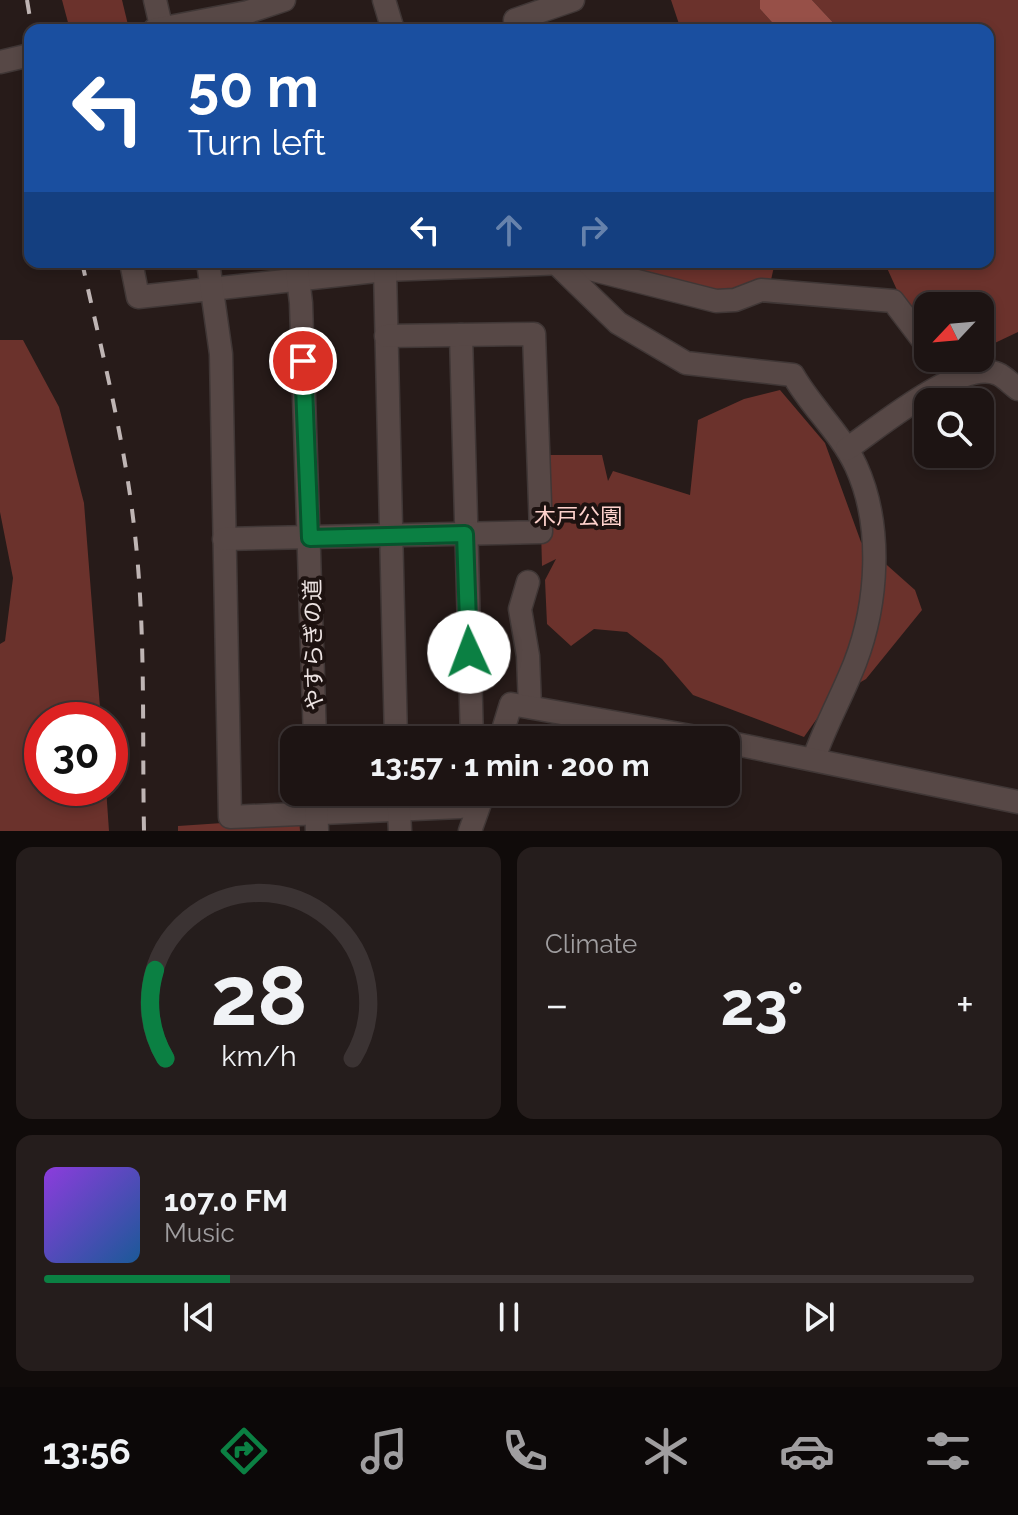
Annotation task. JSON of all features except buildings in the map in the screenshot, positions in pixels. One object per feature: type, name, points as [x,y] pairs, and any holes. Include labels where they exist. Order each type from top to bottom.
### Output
[{"type":"street","points":[[155,0],[158,24]]},
{"type":"street","points":[[189,24],[248,14],[284,0]]},
{"type":"street","points":[[384,0],[391,24]]},
{"type":"street","points":[[516,24],[515,20],[573,0]]},
{"type":"street","points":[[132,268],[138,297],[213,290],[298,270],[428,268]]},
{"type":"street","points":[[209,268],[221,354],[230,817],[460,806]]},
{"type":"street","points":[[561,268],[618,323],[679,359],[793,375],[847,449],[867,500],[874,556],[869,616],[855,663],[829,713],[814,758]]},
{"type":"street","points":[[580,268],[716,301],[735,300],[761,290],[893,301],[914,329]]},
{"type":"street","name":"やすらぎの道","points":[[298,270],[315,726]]},
{"type":"street","points":[[385,270],[396,726]]},
{"type":"street","points":[[224,539],[541,532],[534,334],[386,336]]},
{"type":"street","points":[[461,335],[472,726]]},
{"type":"street","points":[[947,372],[952,378]]},
{"type":"street","points":[[847,449],[952,378],[978,372],[997,373],[1018,389]]},
{"type":"street","points":[[528,582],[520,609],[528,656],[530,707]]},
{"type":"street","points":[[504,726],[511,704],[635,726]]},
{"type":"street","points":[[740,745],[1018,802]]},
{"type":"street","points":[[470,831],[479,806]]},
{"type":"green space","points":[[62,0],[122,0],[128,24],[68,24]]},
{"type":"green space","points":[[671,0],[760,0],[760,9],[774,24],[679,24]]},
{"type":"green space","points":[[812,0],[1018,0],[1018,332],[994,343],[994,292],[914,292],[914,318],[906,310],[887,268],[994,268],[994,24],[834,24]]},
{"type":"green space","points":[[596,268],[774,268],[771,280],[715,307],[636,292]]},
{"type":"green space","points":[[0,340],[23,340],[59,407],[84,503],[100,702],[24,702],[24,806],[107,806],[109,831],[0,831],[0,644],[5,641],[13,578],[0,512]]},
{"type":"green space","name":"木戸公園","points":[[780,390],[825,443],[861,542],[915,590],[922,610],[866,679],[830,700],[804,737],[693,695],[662,659],[627,632],[594,629],[571,646],[547,624],[545,580],[556,559],[542,566],[539,455],[602,455],[608,481],[613,471],[690,495],[698,420],[744,399]]},
{"type":"green space","points":[[299,818],[300,831],[178,831],[178,826]]},
{"type":"shaded area","points":[[760,0],[812,0],[834,24],[774,24],[760,9]]},
{"type":"railway","points":[[27,0],[31,24]]},
{"type":"railway","points":[[83,268],[118,426],[134,526],[142,640],[144,831]]},
{"type":"route","points":[[303,361],[310,538],[465,534],[469,652]]}]
